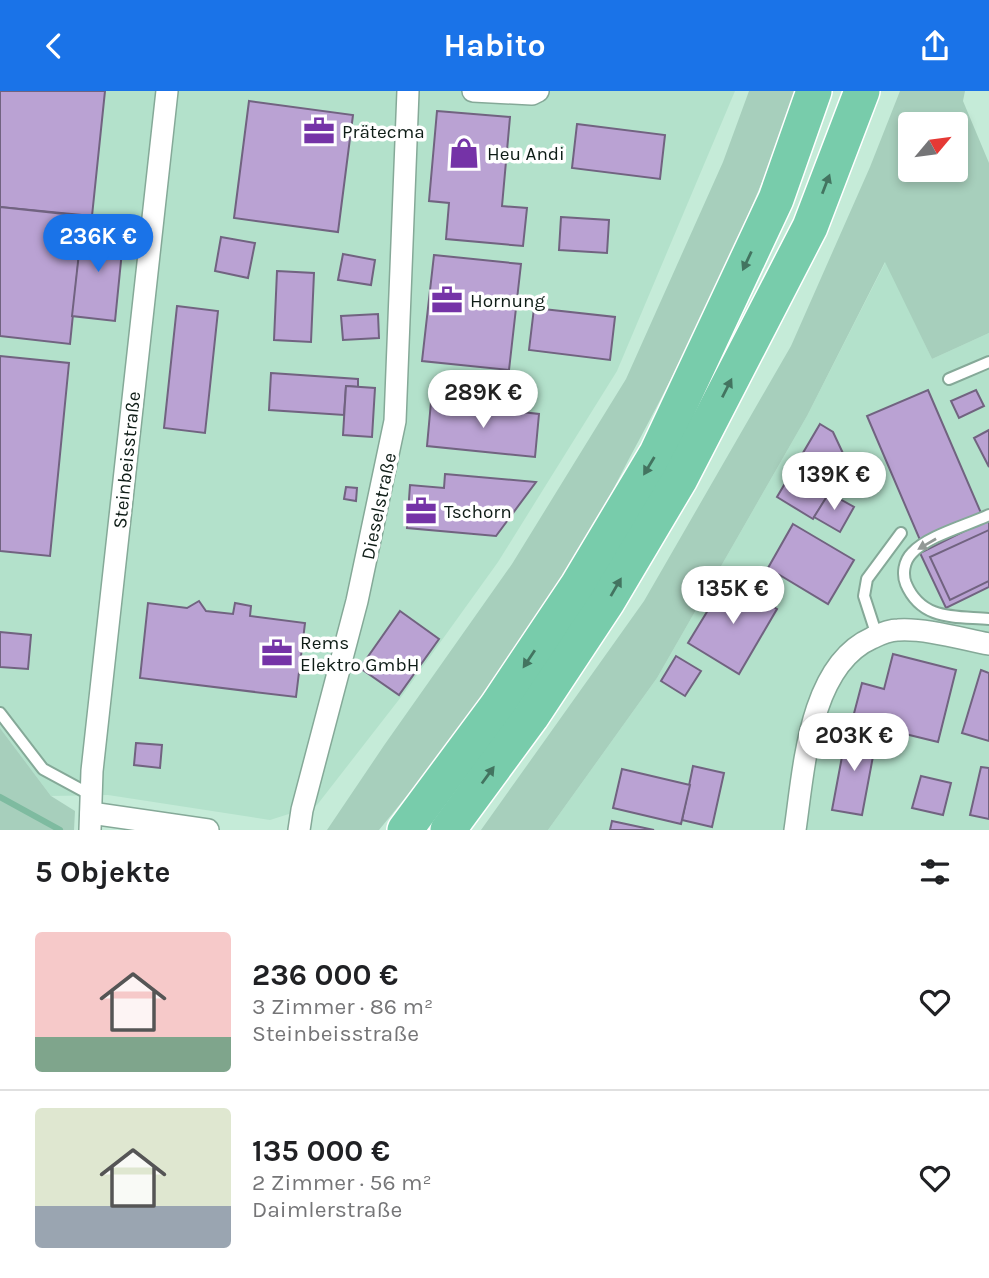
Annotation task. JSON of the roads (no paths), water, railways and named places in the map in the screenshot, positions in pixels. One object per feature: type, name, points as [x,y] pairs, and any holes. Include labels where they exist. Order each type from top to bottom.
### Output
[{"type":"highway","points":[[405,830],[497,706],[579,585],[657,453],[776,199],[814,91]]},
{"type":"highway","points":[[448,830],[531,717],[607,602],[680,479],[810,227],[862,91]]},
{"type":"street","name":"Steinbeisstraße","points":[[91,816],[112,588],[167,91]]},
{"type":"street","name":"Dieselstraße","points":[[299,830],[357,601],[395,421],[408,91]]},
{"type":"street","points":[[473,91],[532,94],[538,91]]},
{"type":"street","points":[[795,830],[816,714],[830,678],[842,659],[861,643],[897,629],[989,644]]},
{"type":"street","points":[[91,816],[208,830]]},
{"type":"lane","points":[[949,379],[989,362]]},
{"type":"lane","points":[[989,515],[917,549],[911,554],[904,577],[916,601],[926,611],[944,616],[989,619]]},
{"type":"lane","points":[[877,636],[864,596],[867,579],[901,533]]},
{"type":"lane","points":[[0,713],[43,769],[91,816]]},
{"type":"waterway","points":[[0,797],[60,830]]},
{"type":"place","name":"Prätecma","points":[[319,131]]},
{"type":"place","name":"Heu Andi","points":[[464,153]]},
{"type":"place","name":"Hornung","points":[[447,300]]},
{"type":"place","name":"Tschorn","points":[[421,511]]},
{"type":"place","name":"Rems Elektro GmbH","points":[[277,653]]}]
